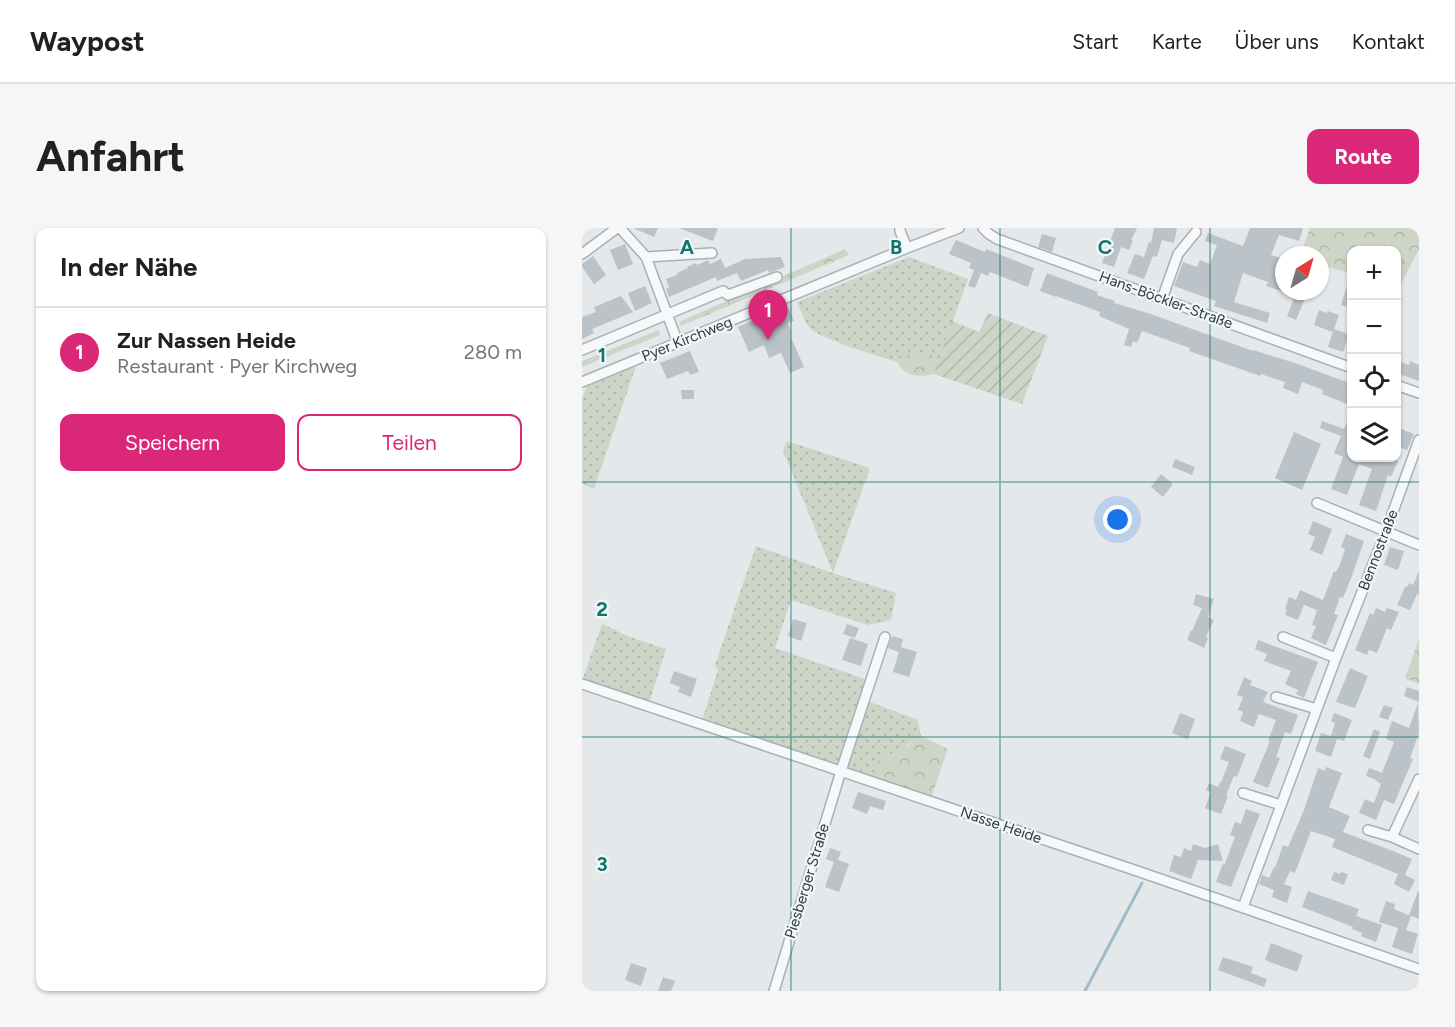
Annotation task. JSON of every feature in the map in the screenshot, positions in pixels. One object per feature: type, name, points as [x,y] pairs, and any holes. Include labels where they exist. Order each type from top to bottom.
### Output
[{"type":"street","points":[[582,254],[619,228],[646,257],[678,343]]},
{"type":"street","points":[[900,228],[906,248]]},
{"type":"street","name":"Pyer Kirchweg","points":[[582,382],[959,228]]},
{"type":"street","name":"Hans-Böckler-Straße","points":[[984,228],[997,238],[1347,366]]},
{"type":"street","points":[[1162,299],[1179,254],[1196,232]]},
{"type":"street","points":[[646,257],[712,253]]},
{"type":"street","points":[[582,350],[723,291],[728,295],[777,277]]},
{"type":"street","points":[[1401,387],[1419,393]]},
{"type":"street","name":"Bennostraße","points":[[1243,907],[1419,440]]},
{"type":"street","points":[[1317,503],[1419,544]]},
{"type":"street","name":"Piesberger Straße","points":[[774,991],[841,771],[885,637]]},
{"type":"street","points":[[1283,638],[1336,658]]},
{"type":"street","name":"Nasse Heide","points":[[582,684],[1243,907],[1419,969]]},
{"type":"street","points":[[1276,697],[1317,709]]},
{"type":"street","points":[[1392,837],[1419,779]]},
{"type":"street","points":[[1243,793],[1281,805]]},
{"type":"street","points":[[1368,830],[1392,837],[1419,849]]},
{"type":"green space","points":[[1310,228],[1419,228],[1419,249],[1401,284],[1401,246],[1347,246],[1347,272],[1329,267],[1329,246],[1303,246]]},
{"type":"green space","points":[[845,249],[849,255],[681,326],[679,322]]},
{"type":"green space","points":[[909,257],[968,279],[934,374],[850,347],[820,335],[806,323],[797,302]]},
{"type":"green space","points":[[988,313],[1048,336],[1022,404],[934,374],[952,321],[979,332]]},
{"type":"green space","points":[[659,330],[660,335],[582,367],[582,361]]},
{"type":"green space","points":[[929,355],[941,362],[939,371],[920,376],[913,375],[902,368],[897,356]]},
{"type":"green space","points":[[636,366],[594,489],[582,484],[582,399],[587,386]]},
{"type":"green space","points":[[787,441],[870,468],[833,573],[783,451]]},
{"type":"green space","points":[[756,546],[896,593],[891,620],[868,625],[791,600],[775,648],[871,681],[865,700],[918,720],[921,736],[916,736],[877,783],[701,724],[718,670],[715,665]]},
{"type":"green space","points":[[602,624],[630,637],[666,649],[648,706],[582,681]]},
{"type":"green space","points":[[1419,639],[1419,684],[1405,678]]},
{"type":"green space","points":[[916,736],[921,736],[948,749],[930,801],[877,783],[874,773],[878,761],[886,755],[908,747]]},
{"type":"building","points":[[633,228],[658,228],[654,237]]},
{"type":"building","points":[[679,228],[718,228],[713,241]]},
{"type":"building","points":[[1115,228],[1137,228],[1129,250],[1121,247],[1114,267],[1102,263]]},
{"type":"building","points":[[1154,228],[1177,228],[1174,243],[1162,240],[1157,257],[1153,256],[1144,279],[1127,273],[1135,254],[1144,257],[1149,242],[1151,243]]},
{"type":"building","points":[[1250,228],[1303,228],[1299,241],[1279,235],[1271,255],[1275,256],[1275,289],[1266,286],[1268,282],[1243,273],[1234,302],[1270,313],[1267,323],[1214,306],[1216,301],[1174,286],[1183,262],[1197,267],[1200,260],[1210,264],[1217,245],[1205,241],[1208,233],[1243,246]]},
{"type":"building","points":[[1042,234],[1056,238],[1052,252],[1038,247]]},
{"type":"building","points":[[956,240],[1034,268],[1028,287],[990,272],[988,276],[981,273],[975,288],[968,286],[974,270],[969,268],[971,263],[949,254]]},
{"type":"building","points":[[625,244],[633,264],[618,270],[610,250]]},
{"type":"building","points":[[593,256],[606,275],[594,284],[582,267],[582,264]]},
{"type":"building","points":[[781,257],[785,267],[769,273],[768,270],[741,281],[737,273],[717,281],[716,277],[669,297],[666,289],[669,287],[666,279],[696,263],[697,265],[708,260],[710,264],[721,259],[725,268],[745,259]]},
{"type":"building","points":[[1047,273],[1098,292],[1097,295],[1115,301],[1114,303],[1253,351],[1295,363],[1347,382],[1347,404],[1322,394],[1323,390],[1302,382],[1298,394],[1283,388],[1285,382],[1261,374],[1260,376],[1189,351],[1190,348],[1142,331],[1137,343],[1133,341],[1131,347],[1124,345],[1129,329],[1099,316],[1100,312],[1040,291]]},
{"type":"building","points":[[645,286],[652,303],[635,311],[628,293]]},
{"type":"building","points":[[1347,286],[1347,307],[1341,305]]},
{"type":"building","points":[[621,296],[633,312],[592,329],[594,333],[582,339],[582,317],[596,312],[594,307]]},
{"type":"building","points":[[1293,300],[1304,300],[1296,320],[1287,316]]},
{"type":"building","points":[[789,309],[794,321],[788,323],[792,334],[790,335],[804,367],[790,373],[781,353],[769,358],[764,345],[749,352],[738,327],[772,312],[774,316]]},
{"type":"building","points":[[1319,310],[1339,315],[1334,329],[1347,333],[1343,352],[1328,347],[1333,331],[1314,325]]},
{"type":"building","points":[[690,351],[699,372],[690,375],[688,371],[667,379],[660,363]]},
{"type":"building","points":[[1410,361],[1419,365],[1419,381],[1401,375],[1401,362],[1409,365]]},
{"type":"building","points":[[681,390],[694,390],[694,399],[682,399]]},
{"type":"building","points":[[1322,421],[1344,429],[1347,422],[1347,462],[1398,462],[1391,477],[1388,475],[1376,511],[1359,505],[1372,469],[1359,464],[1347,495],[1331,489],[1343,457],[1334,453],[1341,436],[1320,428]]},
{"type":"building","points":[[1401,429],[1414,434],[1407,450],[1401,448]]},
{"type":"building","points":[[1294,432],[1321,444],[1302,490],[1275,478]]},
{"type":"building","points":[[1175,459],[1195,467],[1192,475],[1172,467]]},
{"type":"building","points":[[1161,474],[1173,484],[1163,497],[1151,487]]},
{"type":"building","points":[[1313,521],[1332,529],[1322,555],[1310,550],[1315,537],[1308,534]]},
{"type":"building","points":[[1346,534],[1364,541],[1343,598],[1340,597],[1334,614],[1338,615],[1326,645],[1311,638],[1316,626],[1312,625],[1317,610],[1304,605],[1298,620],[1285,615],[1287,609],[1285,609],[1289,597],[1296,600],[1300,590],[1323,600],[1334,571],[1336,572],[1340,564],[1345,549],[1341,547]]},
{"type":"building","points":[[1390,547],[1404,551],[1398,570],[1384,565]]},
{"type":"building","points":[[1419,571],[1419,595],[1417,594],[1410,610],[1397,605],[1405,587],[1409,583],[1413,585]]},
{"type":"building","points":[[1196,594],[1214,599],[1208,617],[1214,620],[1206,637],[1208,638],[1204,648],[1187,640],[1202,608],[1193,605]]},
{"type":"building","points":[[1376,608],[1385,612],[1387,608],[1399,612],[1391,630],[1387,628],[1377,653],[1369,650],[1367,655],[1355,650],[1370,613],[1373,615]]},
{"type":"building","points":[[793,619],[807,623],[801,641],[788,636]]},
{"type":"building","points":[[847,624],[859,628],[855,638],[843,634]]},
{"type":"building","points":[[892,636],[903,639],[901,647],[917,652],[909,677],[893,672],[899,652],[888,648]]},
{"type":"building","points":[[850,638],[868,644],[861,666],[842,660]]},
{"type":"building","points":[[1258,640],[1318,662],[1304,698],[1296,694],[1298,690],[1285,684],[1291,671],[1264,661],[1267,654],[1255,649]]},
{"type":"building","points":[[1350,668],[1368,676],[1355,708],[1336,702]]},
{"type":"building","points":[[674,671],[697,679],[691,697],[678,692],[680,687],[670,683]]},
{"type":"building","points":[[1244,677],[1252,681],[1250,685],[1268,692],[1263,702],[1298,715],[1291,734],[1285,732],[1276,757],[1280,758],[1268,788],[1253,782],[1276,720],[1259,714],[1254,727],[1240,721],[1243,712],[1238,710],[1243,697],[1237,695]]},
{"type":"building","points":[[1407,687],[1419,691],[1419,702],[1404,696]]},
{"type":"building","points":[[1418,703],[1419,733],[1410,758],[1413,759],[1394,804],[1384,800],[1376,820],[1359,813],[1365,799],[1374,803],[1381,784],[1366,776],[1369,768],[1382,773],[1394,742],[1386,739],[1392,721],[1409,728]]},
{"type":"building","points":[[1384,705],[1393,708],[1388,720],[1379,717]]},
{"type":"building","points":[[1180,713],[1195,719],[1188,739],[1172,733]]},
{"type":"building","points":[[1334,713],[1352,720],[1344,741],[1337,739],[1331,757],[1315,751],[1321,733],[1331,736],[1335,723],[1331,721]]},
{"type":"building","points":[[1374,729],[1380,732],[1370,759],[1363,756]]},
{"type":"building","points":[[1225,746],[1246,754],[1237,777],[1234,776],[1226,795],[1228,796],[1221,814],[1205,808],[1211,792],[1206,790],[1209,783],[1218,787],[1221,782],[1229,762],[1220,759]]},
{"type":"building","points":[[1326,767],[1342,773],[1329,807],[1350,816],[1343,832],[1412,859],[1405,875],[1415,880],[1409,892],[1394,884],[1398,874],[1332,847],[1335,839],[1311,831],[1295,873],[1290,871],[1284,884],[1292,887],[1287,903],[1272,897],[1274,890],[1259,884],[1262,875],[1269,878],[1283,845],[1288,847],[1304,810],[1318,768],[1325,771]]},
{"type":"building","points":[[858,792],[886,801],[883,810],[870,806],[867,814],[852,808]]},
{"type":"building","points":[[1246,809],[1260,814],[1231,887],[1216,882],[1235,837],[1230,835],[1235,822],[1241,824]]},
{"type":"building","points":[[1193,844],[1205,848],[1218,844],[1223,861],[1198,860],[1191,879],[1169,871],[1174,855],[1181,857],[1184,848],[1191,851]]},
{"type":"building","points":[[830,848],[841,852],[838,860],[849,864],[839,892],[825,887],[834,862],[826,859]]},
{"type":"building","points":[[1334,872],[1348,874],[1344,885],[1331,880]]},
{"type":"building","points":[[1308,891],[1359,909],[1356,916],[1382,925],[1376,942],[1361,936],[1362,933],[1352,929],[1353,927],[1302,907]]},
{"type":"building","points":[[1419,892],[1419,919],[1409,915]]},
{"type":"building","points":[[1386,901],[1395,904],[1394,909],[1411,916],[1406,930],[1418,934],[1412,954],[1392,947],[1398,928],[1379,922]]},
{"type":"building","points":[[1271,943],[1303,955],[1297,972],[1265,960]]},
{"type":"building","points":[[1223,957],[1253,967],[1251,973],[1267,979],[1264,987],[1218,970]]},
{"type":"building","points":[[631,963],[647,968],[641,986],[625,980]]},
{"type":"building","points":[[663,977],[675,981],[671,991],[658,991]]},
{"type":"waterway","points":[[1085,991],[1142,883]]},
{"type":"place","name":"Zur Nassen Heide","points":[[768,340]]}]
